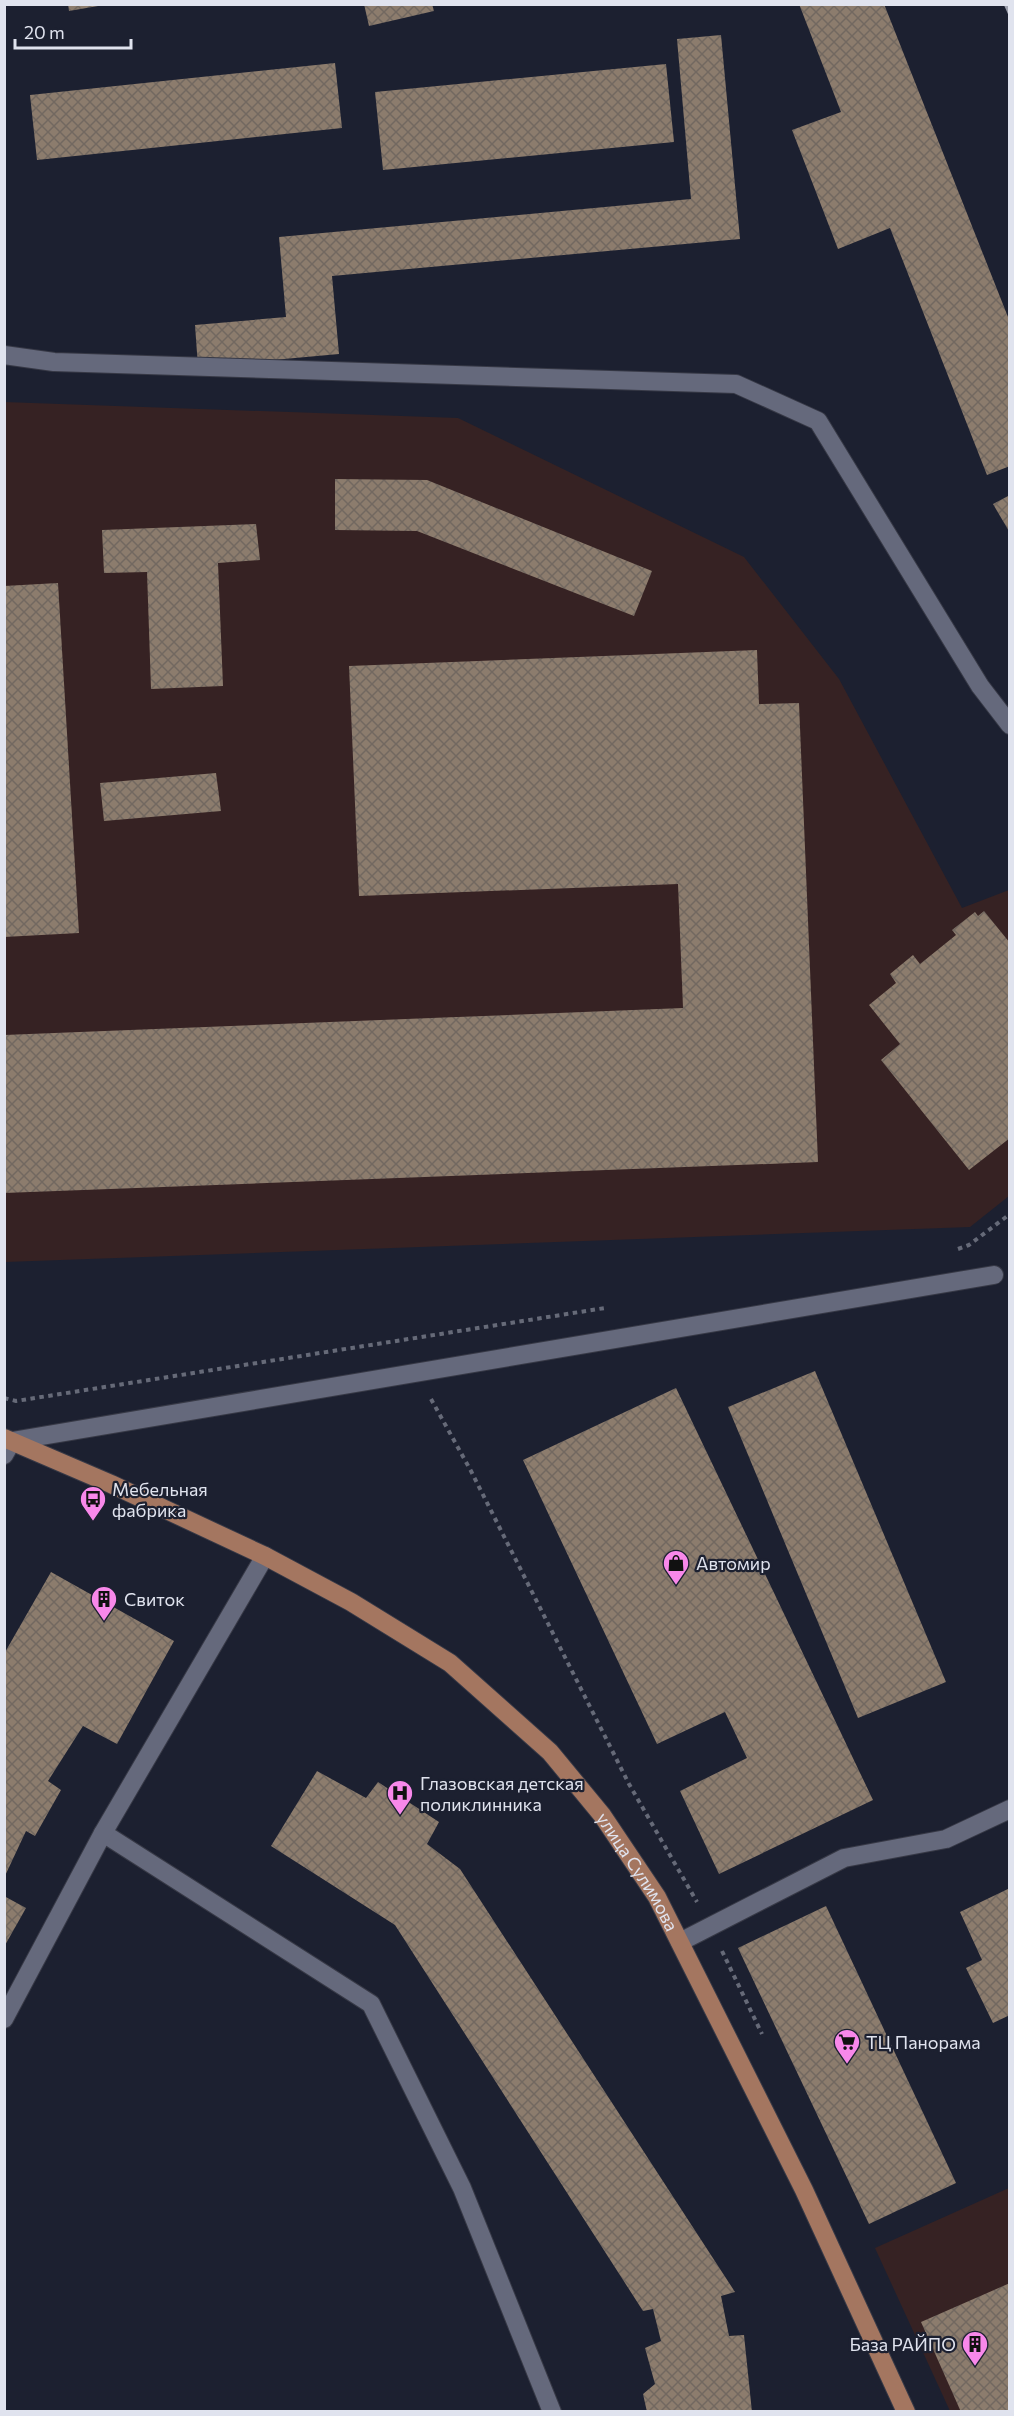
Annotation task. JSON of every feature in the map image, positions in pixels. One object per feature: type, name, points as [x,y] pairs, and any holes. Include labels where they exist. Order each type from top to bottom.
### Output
[{"type":"main road","name":"улица Сулимова","points":[[7,1444],[111,1484],[265,1556],[351,1602],[450,1663],[550,1752],[602,1815],[657,1897],[804,2190],[906,2412]]},
{"type":"lane","points":[[4,355],[54,362],[736,384],[818,421],[980,686],[1010,725]]},
{"type":"lane","points":[[7,1444],[416,1372],[994,1275]]},
{"type":"lane","points":[[4,2019],[103,1833],[265,1556]]},
{"type":"lane","points":[[680,1942],[844,1858],[946,1839],[1010,1809]]},
{"type":"lane","points":[[103,1833],[371,2004],[462,2188],[552,2412]]},
{"type":"path","points":[[951,1252],[969,1245],[1010,1214]]},
{"type":"path","points":[[4,1398],[16,1401],[610,1307]]},
{"type":"path","points":[[409,1339],[416,1372],[471,1470],[629,1784],[711,1926]]},
{"type":"shaded area","points":[[4,402],[458,418],[744,557],[839,679],[962,908],[1009,890],[1009,1196],[970,1227],[5,1262]]},
{"type":"shaded area","points":[[1009,2188],[1009,2411],[950,2411],[875,2248]]},
{"type":"building","points":[[68,4],[98,4],[98,6],[69,11]]},
{"type":"building","points":[[364,4],[432,4],[434,11],[369,26]]},
{"type":"building","points":[[799,4],[884,4],[1010,322],[1010,466],[987,475],[890,228],[838,249],[792,130],[841,112]]},
{"type":"building","points":[[721,35],[740,239],[332,276],[339,354],[198,367],[195,325],[286,317],[279,237],[691,199],[677,39]]},
{"type":"building","points":[[335,63],[342,128],[37,160],[30,95]]},
{"type":"building","points":[[666,64],[674,142],[383,170],[375,92]]},
{"type":"building","points":[[335,479],[427,480],[652,571],[634,616],[417,531],[335,530]]},
{"type":"building","points":[[1010,495],[1010,533],[993,504]]},
{"type":"building","points":[[256,524],[260,560],[218,563],[223,686],[151,689],[147,572],[104,573],[102,530]]},
{"type":"building","points":[[58,583],[79,933],[4,937],[4,586]]},
{"type":"building","points":[[757,650],[759,704],[799,703],[818,1162],[4,1193],[4,1035],[683,1008],[678,884],[359,896],[349,666]]},
{"type":"building","points":[[216,773],[221,811],[104,821],[100,783]]},
{"type":"building","points":[[984,911],[1010,943],[1010,1138],[969,1170],[881,1060],[900,1044],[869,1005],[896,983],[890,974],[913,955],[920,964],[956,935],[952,930],[975,912],[978,916]]},
{"type":"building","points":[[815,1371],[946,1682],[858,1718],[728,1407]]},
{"type":"building","name":"Автомир","points":[[676,1388],[873,1800],[719,1874],[680,1791],[747,1758],[725,1712],[657,1744],[523,1460]]},
{"type":"building","points":[[51,1572],[174,1641],[117,1744],[83,1726],[48,1781],[61,1790],[35,1836],[26,1831],[4,1878],[4,1654]]},
{"type":"building","points":[[317,1771],[366,1798],[378,1782],[439,1822],[427,1844],[460,1869],[735,2292],[721,2296],[729,2336],[744,2335],[752,2412],[647,2412],[643,2394],[655,2384],[645,2348],[661,2341],[653,2309],[643,2311],[395,1925],[271,1846]]},
{"type":"building","points":[[1010,1888],[1010,2015],[993,2023],[966,1968],[982,1960],[960,1912]]},
{"type":"building","points":[[4,1896],[26,1908],[4,1947]]},
{"type":"building","name":"ТЦ Панорама","points":[[826,1906],[956,2183],[869,2224],[738,1948]]},
{"type":"building","name":"База РАЙПО","points":[[1010,2283],[1010,2412],[961,2412],[921,2322]]},
{"type":"railway","points":[[1006,4],[1010,13]]},
{"type":"place","name":"Мебельная фабрика","points":[[93,1522]]},
{"type":"place","name":"Автомир","points":[[676,1586]]},
{"type":"place","name":"Свиток","points":[[104,1622]]},
{"type":"place","name":"Глазовская детская поликлинника","points":[[400,1816]]},
{"type":"place","name":"ТЦ Панорама","points":[[847,2065]]},
{"type":"place","name":"База РАЙПО","points":[[975,2367]]}]
